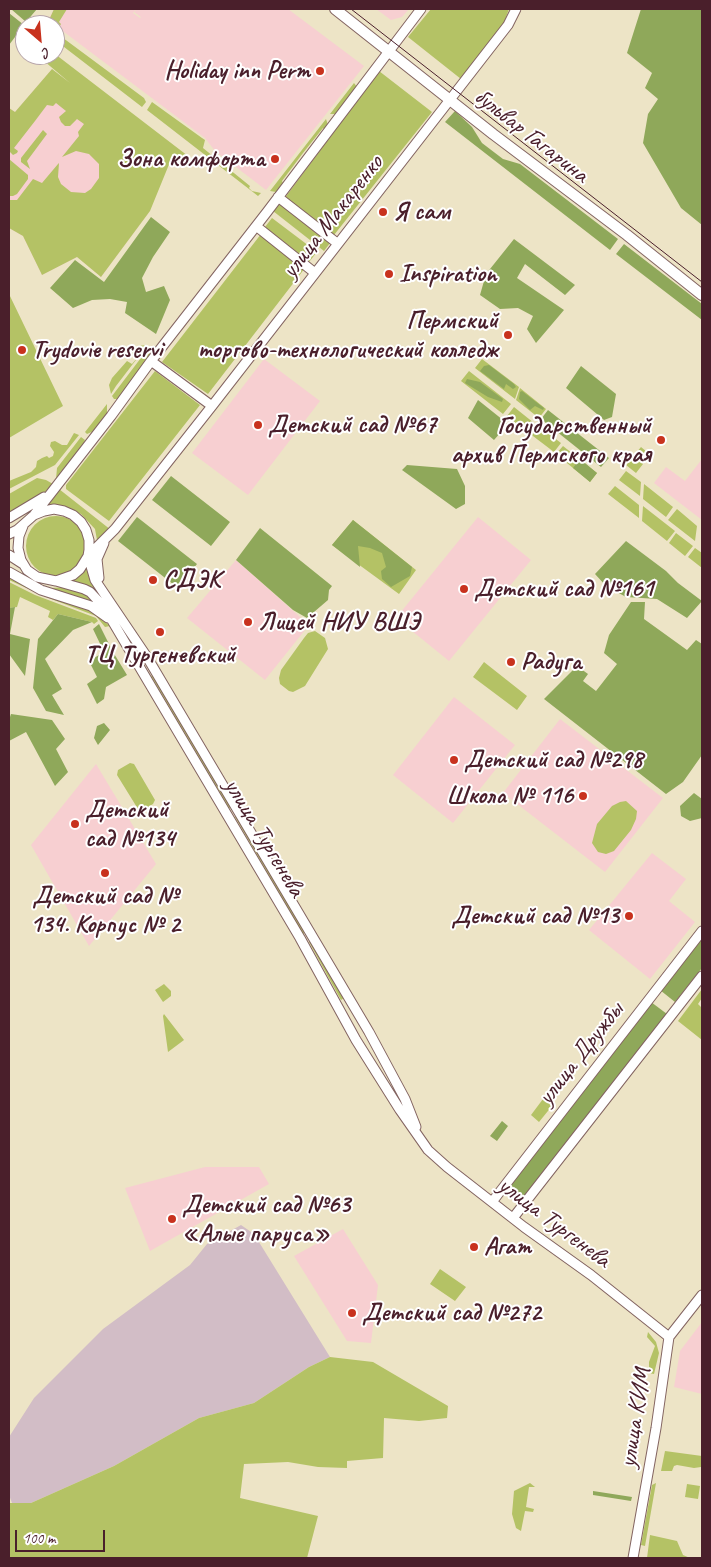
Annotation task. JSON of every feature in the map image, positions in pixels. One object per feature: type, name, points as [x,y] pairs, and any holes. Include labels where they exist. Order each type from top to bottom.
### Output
[{"type":"main road","name":"бульвар Гагарина","points":[[335,9],[450,100],[627,235],[702,296]]},
{"type":"main road","points":[[9,534],[24,525],[34,515],[421,9]]},
{"type":"main road","name":"улица Макаренко","points":[[88,556],[115,529],[212,406],[508,25],[516,9]]},
{"type":"main road","points":[[278,198],[337,244]]},
{"type":"main road","points":[[256,226],[315,273]]},
{"type":"main road","points":[[151,361],[212,406]]},
{"type":"main road","points":[[9,518],[43,498],[54,488]]},
{"type":"main road","points":[[24,525],[19,536],[18,548],[21,560],[28,570],[37,577],[56,581],[73,575],[80,569],[88,556],[89,540],[81,522],[73,515],[54,509],[34,515]]},
{"type":"main road","points":[[106,595],[99,578],[97,559],[101,546],[115,529]]},
{"type":"main road","points":[[9,555],[24,565]]},
{"type":"main road","name":"улица Тургенева","points":[[88,556],[95,580],[153,666],[350,999],[404,1108],[428,1150],[492,1202],[591,1275],[669,1337]]},
{"type":"main road","points":[[9,572],[41,590],[91,606],[112,622]]},
{"type":"main road","name":"улица Тургенева","points":[[56,581],[78,586],[90,592],[104,607],[301,940],[336,1006],[404,1108]]},
{"type":"main road","points":[[143,672],[153,666]]},
{"type":"main road","points":[[228,816],[239,810]]},
{"type":"main road","name":"улица Дружбы","points":[[492,1202],[702,931]]},
{"type":"main road","points":[[301,940],[312,934]]},
{"type":"main road","name":"улица Дружбы","points":[[513,1218],[702,976]]},
{"type":"main road","points":[[336,1006],[350,999]]},
{"type":"main road","name":"улица КИМ","points":[[633,1558],[656,1428],[669,1337],[702,1295]]},
{"type":"shaded area","points":[[54,9],[136,9],[133,13],[140,18],[134,12],[137,9],[288,9],[364,66],[266,190],[215,151],[205,138],[65,33],[65,15],[51,15]]},
{"type":"shaded area","points":[[376,9],[409,9],[402,17],[391,20]]},
{"type":"shaded area","points":[[52,69],[150,211],[101,277],[77,257],[42,275],[23,236],[9,228],[9,108],[15,112]]},
{"type":"shaded area","name":"Детский сад №67","points":[[264,359],[320,401],[248,495],[192,453]]},
{"type":"shaded area","points":[[702,459],[702,520],[654,483],[666,467],[685,481]]},
{"type":"shaded area","name":"Детский сад №161","points":[[478,517],[531,560],[449,661],[396,618]]},
{"type":"shaded area","name":"Лицей НИУ ВШЭ","points":[[236,560],[309,625],[265,680],[187,618]]},
{"type":"shaded area","name":"Детский сад №298","points":[[454,697],[515,745],[453,823],[393,775]]},
{"type":"shaded area","name":"Школа № 116","points":[[560,719],[663,798],[605,872],[503,793]]},
{"type":"shaded area","name":"Детский сад № 134. Корпус № 2","points":[[96,764],[156,864],[89,946],[31,845]]},
{"type":"shaded area","name":"Детский сад №13","points":[[652,853],[686,879],[669,901],[695,922],[650,979],[589,930]]},
{"type":"shaded area","name":"Детский сад №63 «Алые паруса»","points":[[205,1167],[259,1167],[269,1184],[150,1251],[125,1188]]},
{"type":"shaded area","points":[[241,1225],[254,1234],[330,1357],[309,1367],[254,1403],[199,1418],[114,1466],[31,1503],[12,1503],[9,1495],[9,1437],[34,1398],[103,1329],[190,1265],[207,1244]]},
{"type":"shaded area","name":"Детский сад №272","points":[[343,1229],[378,1285],[371,1343],[347,1341],[294,1256]]},
{"type":"shaded area","points":[[702,1322],[702,1394],[674,1387],[680,1351]]},
{"type":"green space","points":[[11,9],[37,9],[32,15],[18,15]]},
{"type":"green space","points":[[54,9],[67,9],[63,15],[51,15]]},
{"type":"green space","points":[[431,9],[509,9],[504,23],[461,79],[408,37]]},
{"type":"green space","points":[[641,9],[702,9],[702,225],[681,208],[643,143],[648,114],[658,99],[645,88],[652,73],[627,53]]},
{"type":"green space","points":[[9,13],[15,18],[15,37],[9,45]]},
{"type":"green space","points":[[65,39],[144,98],[146,102],[142,107],[65,48]]},
{"type":"green space","points":[[65,62],[188,156],[178,167],[170,162],[150,211],[101,277],[77,257],[42,275],[23,236],[9,228],[9,200],[17,200],[33,179],[42,183],[59,163],[58,177],[61,184],[71,192],[85,193],[91,189],[99,178],[99,164],[89,154],[76,151],[62,157],[79,136],[78,132],[84,124],[77,119],[70,126],[65,126],[59,117],[66,111],[56,103],[53,106],[47,105],[14,148],[18,151],[17,153],[13,155],[9,151],[9,108],[15,112],[52,69],[70,83],[49,65],[65,65]]},
{"type":"green space","points":[[379,71],[432,112],[334,235],[284,199]]},
{"type":"green space","points":[[354,83],[357,87],[336,114],[330,114]]},
{"type":"green space","points":[[152,102],[205,140],[203,148],[250,186],[249,188],[252,191],[261,193],[258,196],[147,110]]},
{"type":"green space","points":[[455,111],[472,127],[482,143],[503,159],[520,164],[618,239],[610,250],[445,122]]},
{"type":"green space","points":[[326,119],[328,125],[323,128],[303,153],[276,192],[270,191]]},
{"type":"green space","points":[[43,130],[47,134],[27,161],[30,169],[21,162],[21,158]]},
{"type":"green space","points":[[9,159],[28,175],[28,179],[17,194],[13,196],[9,196]]},
{"type":"green space","points":[[279,203],[330,243],[324,251],[273,211]]},
{"type":"green space","points":[[151,217],[170,232],[153,257],[142,278],[146,292],[164,286],[170,300],[156,334],[125,313],[127,302],[110,299],[92,300],[73,308],[50,288],[75,260],[104,282]]},
{"type":"green space","points":[[272,218],[317,252],[309,262],[265,227]]},
{"type":"green space","points":[[261,234],[305,268],[208,394],[162,362]]},
{"type":"green space","points":[[514,239],[575,285],[565,295],[525,264],[517,278],[564,310],[536,343],[527,329],[533,316],[518,308],[500,309],[480,295],[486,274]]},
{"type":"green space","points":[[624,244],[702,304],[702,320],[616,254]]},
{"type":"green space","name":"Trydovie reservi","points":[[9,294],[63,406],[9,438]]},
{"type":"green space","points":[[147,345],[111,394],[109,385],[112,378],[127,361],[132,364],[137,358],[130,354],[134,350],[138,353],[141,349],[138,346]]},
{"type":"green space","points":[[150,346],[155,351],[118,399],[114,399],[112,396]]},
{"type":"green space","points":[[482,359],[519,387],[515,399],[475,368]]},
{"type":"green space","points":[[489,365],[516,387],[513,389],[506,384],[504,389],[480,371],[484,366]]},
{"type":"green space","points":[[581,366],[616,394],[612,417],[604,420],[566,388]]},
{"type":"green space","points":[[155,371],[200,405],[109,521],[66,489],[66,485]]},
{"type":"green space","points":[[469,371],[511,404],[503,414],[461,381]]},
{"type":"green space","points":[[467,379],[480,382],[503,399],[502,402],[488,397],[465,383]]},
{"type":"green space","points":[[520,388],[546,409],[539,418],[516,400]]},
{"type":"green space","points":[[522,391],[544,408],[543,410],[535,406],[530,410],[519,399],[520,392]]},
{"type":"green space","points":[[478,400],[508,424],[494,440],[468,418]]},
{"type":"green space","points":[[107,404],[107,414],[94,431],[87,434],[85,432]]},
{"type":"green space","points":[[514,407],[534,423],[527,432],[507,416]]},
{"type":"green space","points":[[548,410],[609,458],[601,467],[541,419]]},
{"type":"green space","points":[[536,424],[561,443],[554,452],[529,433]]},
{"type":"green space","points":[[74,433],[79,435],[55,465],[9,489],[9,481],[31,472],[36,467],[37,461],[42,458],[53,456],[54,452],[50,446],[51,442],[55,441],[62,445],[67,445]]},
{"type":"green space","points":[[81,437],[85,440],[83,445],[56,479],[57,468]]},
{"type":"green space","points":[[563,446],[597,473],[590,482],[556,454]]},
{"type":"green space","points":[[641,447],[647,452],[640,461],[643,464],[636,473],[626,465]]},
{"type":"green space","points":[[580,459],[597,473],[590,482],[573,468]]},
{"type":"green space","points":[[407,465],[457,469],[465,486],[465,504],[456,509],[402,470]]},
{"type":"green space","points":[[626,471],[641,482],[640,496],[619,480]]},
{"type":"green space","points":[[171,476],[230,522],[211,546],[152,500]]},
{"type":"green space","points":[[37,478],[53,484],[44,493],[9,515],[9,494]]},
{"type":"green space","points":[[644,484],[673,507],[666,517],[643,499]]},
{"type":"green space","points":[[615,486],[639,505],[639,518],[608,494]]},
{"type":"green space","points":[[59,489],[111,530],[97,540],[95,529],[81,514],[62,506],[46,507]]},
{"type":"green space","points":[[643,506],[675,531],[667,541],[642,521]]},
{"type":"green space","points":[[677,509],[697,526],[695,541],[668,520]]},
{"type":"green space","points":[[50,516],[62,516],[73,521],[81,529],[86,540],[84,558],[73,571],[62,576],[50,576],[39,571],[31,563],[26,552],[26,540],[31,529],[39,521]]},
{"type":"green space","points":[[137,517],[197,564],[178,588],[118,541]]},
{"type":"green space","points":[[353,520],[416,570],[399,594],[332,545]]},
{"type":"green space","points":[[353,520],[412,567],[410,576],[391,587],[382,579],[381,571],[386,567],[382,553],[358,546],[360,567],[332,545]]},
{"type":"green space","points":[[260,528],[332,586],[329,590],[328,600],[307,618],[293,610],[236,560]]},
{"type":"green space","points":[[676,533],[693,546],[685,556],[669,543]]},
{"type":"green space","points":[[626,541],[702,601],[687,618],[657,599],[626,597],[606,586],[595,574]]},
{"type":"green space","points":[[695,548],[702,553],[702,568],[688,557]]},
{"type":"green space","points":[[86,569],[106,601],[86,585],[73,581]]},
{"type":"green space","points":[[9,577],[83,607],[95,614],[110,626],[105,627],[96,616],[46,597],[9,580]]},
{"type":"green space","points":[[9,582],[35,595],[96,618],[98,621],[94,624],[58,614],[53,620],[48,617],[50,611],[20,597],[17,607],[9,608]]},
{"type":"green space","points":[[68,587],[86,592],[100,607],[50,590],[51,588]]},
{"type":"green space","points":[[631,602],[645,602],[644,619],[687,650],[696,640],[702,644],[702,755],[683,782],[666,794],[544,699],[577,666],[588,674],[583,681],[596,691],[617,664],[604,653],[609,635]]},
{"type":"green space","points":[[15,607],[10,634],[30,639],[25,676],[9,654],[9,608]]},
{"type":"green space","points":[[58,614],[92,622],[73,630],[45,659],[62,689],[52,695],[64,715],[46,711],[33,688],[38,639]]},
{"type":"green space","points":[[99,624],[127,675],[106,687],[104,699],[97,704],[87,684],[97,677],[89,661],[104,652],[93,629]]},
{"type":"green space","points":[[315,631],[325,638],[328,649],[305,686],[293,692],[289,691],[280,684],[281,670],[308,633]]},
{"type":"green space","points":[[484,662],[527,696],[517,710],[473,677]]},
{"type":"green space","points":[[155,674],[232,807],[229,808],[151,676]]},
{"type":"green space","points":[[11,714],[52,720],[65,739],[56,749],[68,772],[55,786],[26,732],[9,741],[9,720]]},
{"type":"green space","points":[[104,723],[110,730],[98,745],[94,738],[97,726]]},
{"type":"green space","points":[[130,763],[134,764],[155,800],[153,804],[143,810],[138,809],[117,775],[118,770]]},
{"type":"green space","points":[[694,793],[702,799],[702,818],[690,821],[681,816],[680,806]]},
{"type":"green space","points":[[626,801],[637,811],[631,830],[614,851],[606,854],[598,852],[592,843],[597,824],[612,806]]},
{"type":"green space","points":[[238,815],[306,932],[303,934],[235,817]]},
{"type":"green space","points":[[702,936],[702,968],[675,1002],[660,990]]},
{"type":"green space","points":[[312,941],[344,998],[341,1000],[309,942]]},
{"type":"green space","points":[[164,984],[171,991],[171,996],[163,1002],[155,990]]},
{"type":"green space","points":[[702,989],[702,998],[698,1004],[702,1008],[702,1040],[678,1021]]},
{"type":"green space","points":[[651,1002],[667,1014],[521,1203],[505,1190]]},
{"type":"green space","points":[[164,1014],[184,1040],[168,1052],[163,1016]]},
{"type":"green space","points":[[543,1099],[552,1106],[539,1122],[531,1115]]},
{"type":"green space","points":[[502,1121],[508,1126],[497,1141],[490,1136]]},
{"type":"green space","points":[[440,1269],[466,1287],[455,1301],[430,1284]]},
{"type":"green space","points":[[648,1332],[656,1342],[659,1353],[654,1374],[649,1373],[649,1362],[655,1346],[647,1337]]},
{"type":"green space","points":[[330,1357],[373,1362],[448,1406],[447,1418],[419,1421],[384,1418],[383,1458],[347,1461],[347,1468],[318,1467],[288,1462],[244,1464],[240,1498],[318,1516],[307,1558],[9,1558],[9,1503],[31,1503],[114,1466],[199,1418],[254,1403],[309,1367]]},
{"type":"green space","points":[[665,1451],[702,1456],[701,1467],[694,1468],[677,1465],[674,1466],[672,1471],[661,1471]]},
{"type":"green space","points":[[530,1483],[535,1487],[529,1487],[526,1507],[534,1509],[533,1512],[525,1511],[521,1531],[516,1528],[512,1514],[514,1491]]},
{"type":"green space","points":[[656,1483],[645,1546],[641,1545],[652,1485]]},
{"type":"green space","points":[[687,1484],[700,1486],[698,1499],[685,1497]]},
{"type":"green space","points":[[593,1491],[632,1497],[631,1501],[593,1495]]},
{"type":"green space","points":[[650,1535],[677,1541],[683,1555],[690,1558],[647,1558]]},
{"type":"tram line","points":[[351,9],[702,282]]},
{"type":"place","name":"Holiday inn Perm","points":[[320,71]]},
{"type":"place","name":"Зона комфорта","points":[[275,159]]},
{"type":"place","name":"Я сам","points":[[383,212]]},
{"type":"place","name":"Inspiration","points":[[389,274]]},
{"type":"place","name":"Пермский торгово-технологический колледж","points":[[508,335]]},
{"type":"place","name":"Trydovie reservi","points":[[22,350]]},
{"type":"place","name":"Детский сад №67","points":[[258,425]]},
{"type":"place","name":"Государственный архив Пермского края","points":[[661,440]]},
{"type":"place","name":"СДЭК","points":[[153,580]]},
{"type":"place","name":"Детский сад №161","points":[[464,589]]},
{"type":"place","name":"Лицей НИУ ВШЭ","points":[[248,622]]},
{"type":"place","name":"ТЦ Тургеневский","points":[[160,632]]},
{"type":"place","name":"Радуга","points":[[511,662]]},
{"type":"place","name":"Детский сад №298","points":[[454,760]]},
{"type":"place","name":"Школа № 116","points":[[583,796]]},
{"type":"place","name":"Детский сад №134","points":[[75,824]]},
{"type":"place","name":"Детский сад № 134. Корпус № 2","points":[[105,873]]},
{"type":"place","name":"Детский сад №13","points":[[629,916]]},
{"type":"place","name":"Детский сад №63 «Алые паруса»","points":[[172,1219]]},
{"type":"place","name":"Агат","points":[[474,1247]]},
{"type":"place","name":"Детский сад №272","points":[[352,1313]]}]
